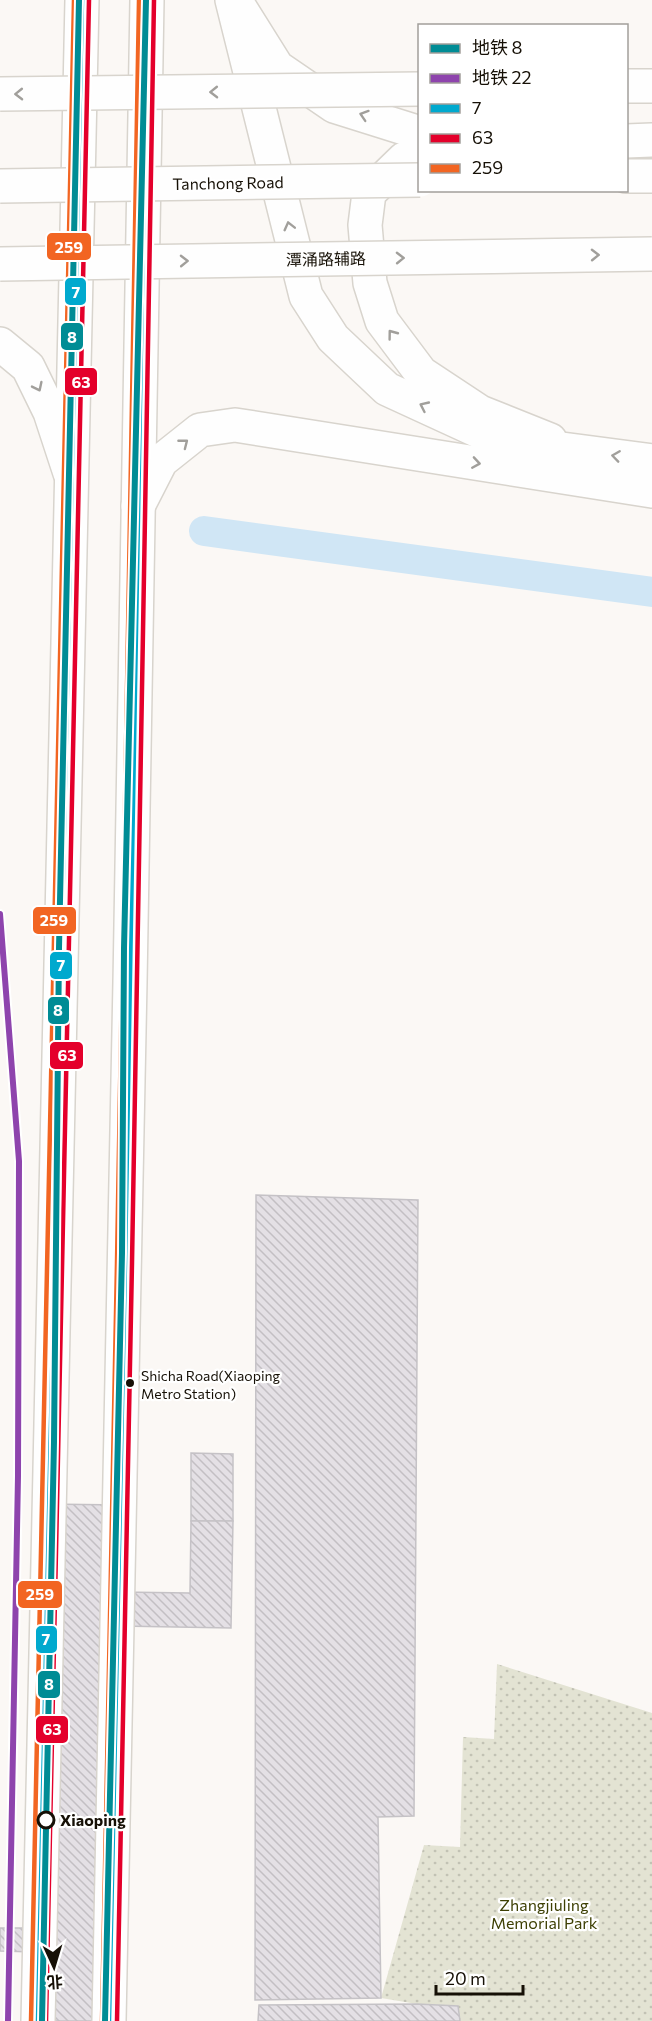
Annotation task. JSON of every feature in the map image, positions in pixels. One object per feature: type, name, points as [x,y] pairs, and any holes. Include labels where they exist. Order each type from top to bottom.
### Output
[{"type":"main road","points":[[38,2021],[82,0]]},
{"type":"main road","points":[[109,2021],[123,1439],[147,0]]},
{"type":"main road","points":[[234,0],[278,67],[334,106],[418,131]]},
{"type":"main road","points":[[234,0],[306,296],[333,338],[387,389],[487,435],[525,444],[652,461]]},
{"type":"main road","points":[[628,87],[652,86]]},
{"type":"main road","points":[[0,94],[418,89]]},
{"type":"main road","points":[[628,141],[652,140]]},
{"type":"main road","points":[[418,155],[404,159],[369,192],[365,225],[370,283],[382,321],[421,373],[460,399],[480,412],[579,451]]},
{"type":"main road","points":[[628,176],[652,176]]},
{"type":"main road","name":"Tanchong Road","points":[[0,186],[418,180]]},
{"type":"main road","name":"潭涌路辅路","points":[[0,264],[652,254]]},
{"type":"main road","points":[[0,344],[28,367],[50,412],[70,473]]},
{"type":"main road","points":[[138,506],[160,461],[200,430],[235,425],[652,491]]},
{"type":"green space","name":"Zhangjiuling Memorial Park","points":[[497,1664],[652,1713],[652,2021],[460,2021],[457,2006],[417,2004],[381,1998],[424,1845],[460,1847],[463,1737],[494,1739]]},
{"type":"building","points":[[256,1195],[418,1200],[414,1816],[378,1817],[381,1998],[255,2000]]},
{"type":"building","points":[[191,1453],[233,1454],[233,1521],[191,1521]]},
{"type":"building","name":"Xiaoping","points":[[44,1504],[122,1505],[120,1592],[190,1593],[191,1521],[233,1521],[231,1628],[120,1626],[113,2021],[34,2021],[35,1952],[0,1951],[0,1928],[36,1928]]},
{"type":"building","points":[[259,2005],[458,2006],[460,2021],[258,2021]]},
{"type":"waterway","points":[[204,531],[652,592]]},
{"type":"metro line","name":"8","points":[[42,2021],[54,1442],[59,948],[79,0]]},
{"type":"metro line","name":"8","points":[[105,2021],[122,1253],[124,948],[146,0]]},
{"type":"metro line","name":"22","points":[[0,914],[19,1161],[18,1476],[8,2021]]},
{"type":"transit line","name":"259","points":[[31,2021],[74,0]]},
{"type":"transit line","name":"7","points":[[38,2021],[82,0]]},
{"type":"transit line","name":"63","points":[[46,2021],[89,0]]},
{"type":"transit line","name":"259","points":[[102,2021],[139,0]]},
{"type":"transit line","name":"7","points":[[109,2021],[147,0]]},
{"type":"transit line","name":"63","points":[[117,2021],[154,0]]},
{"type":"place","name":"Shicha Road(Xiaoping Metro Station)","points":[[130,1383]]},
{"type":"place","name":"Xiaoping","points":[[46,1820]]}]
